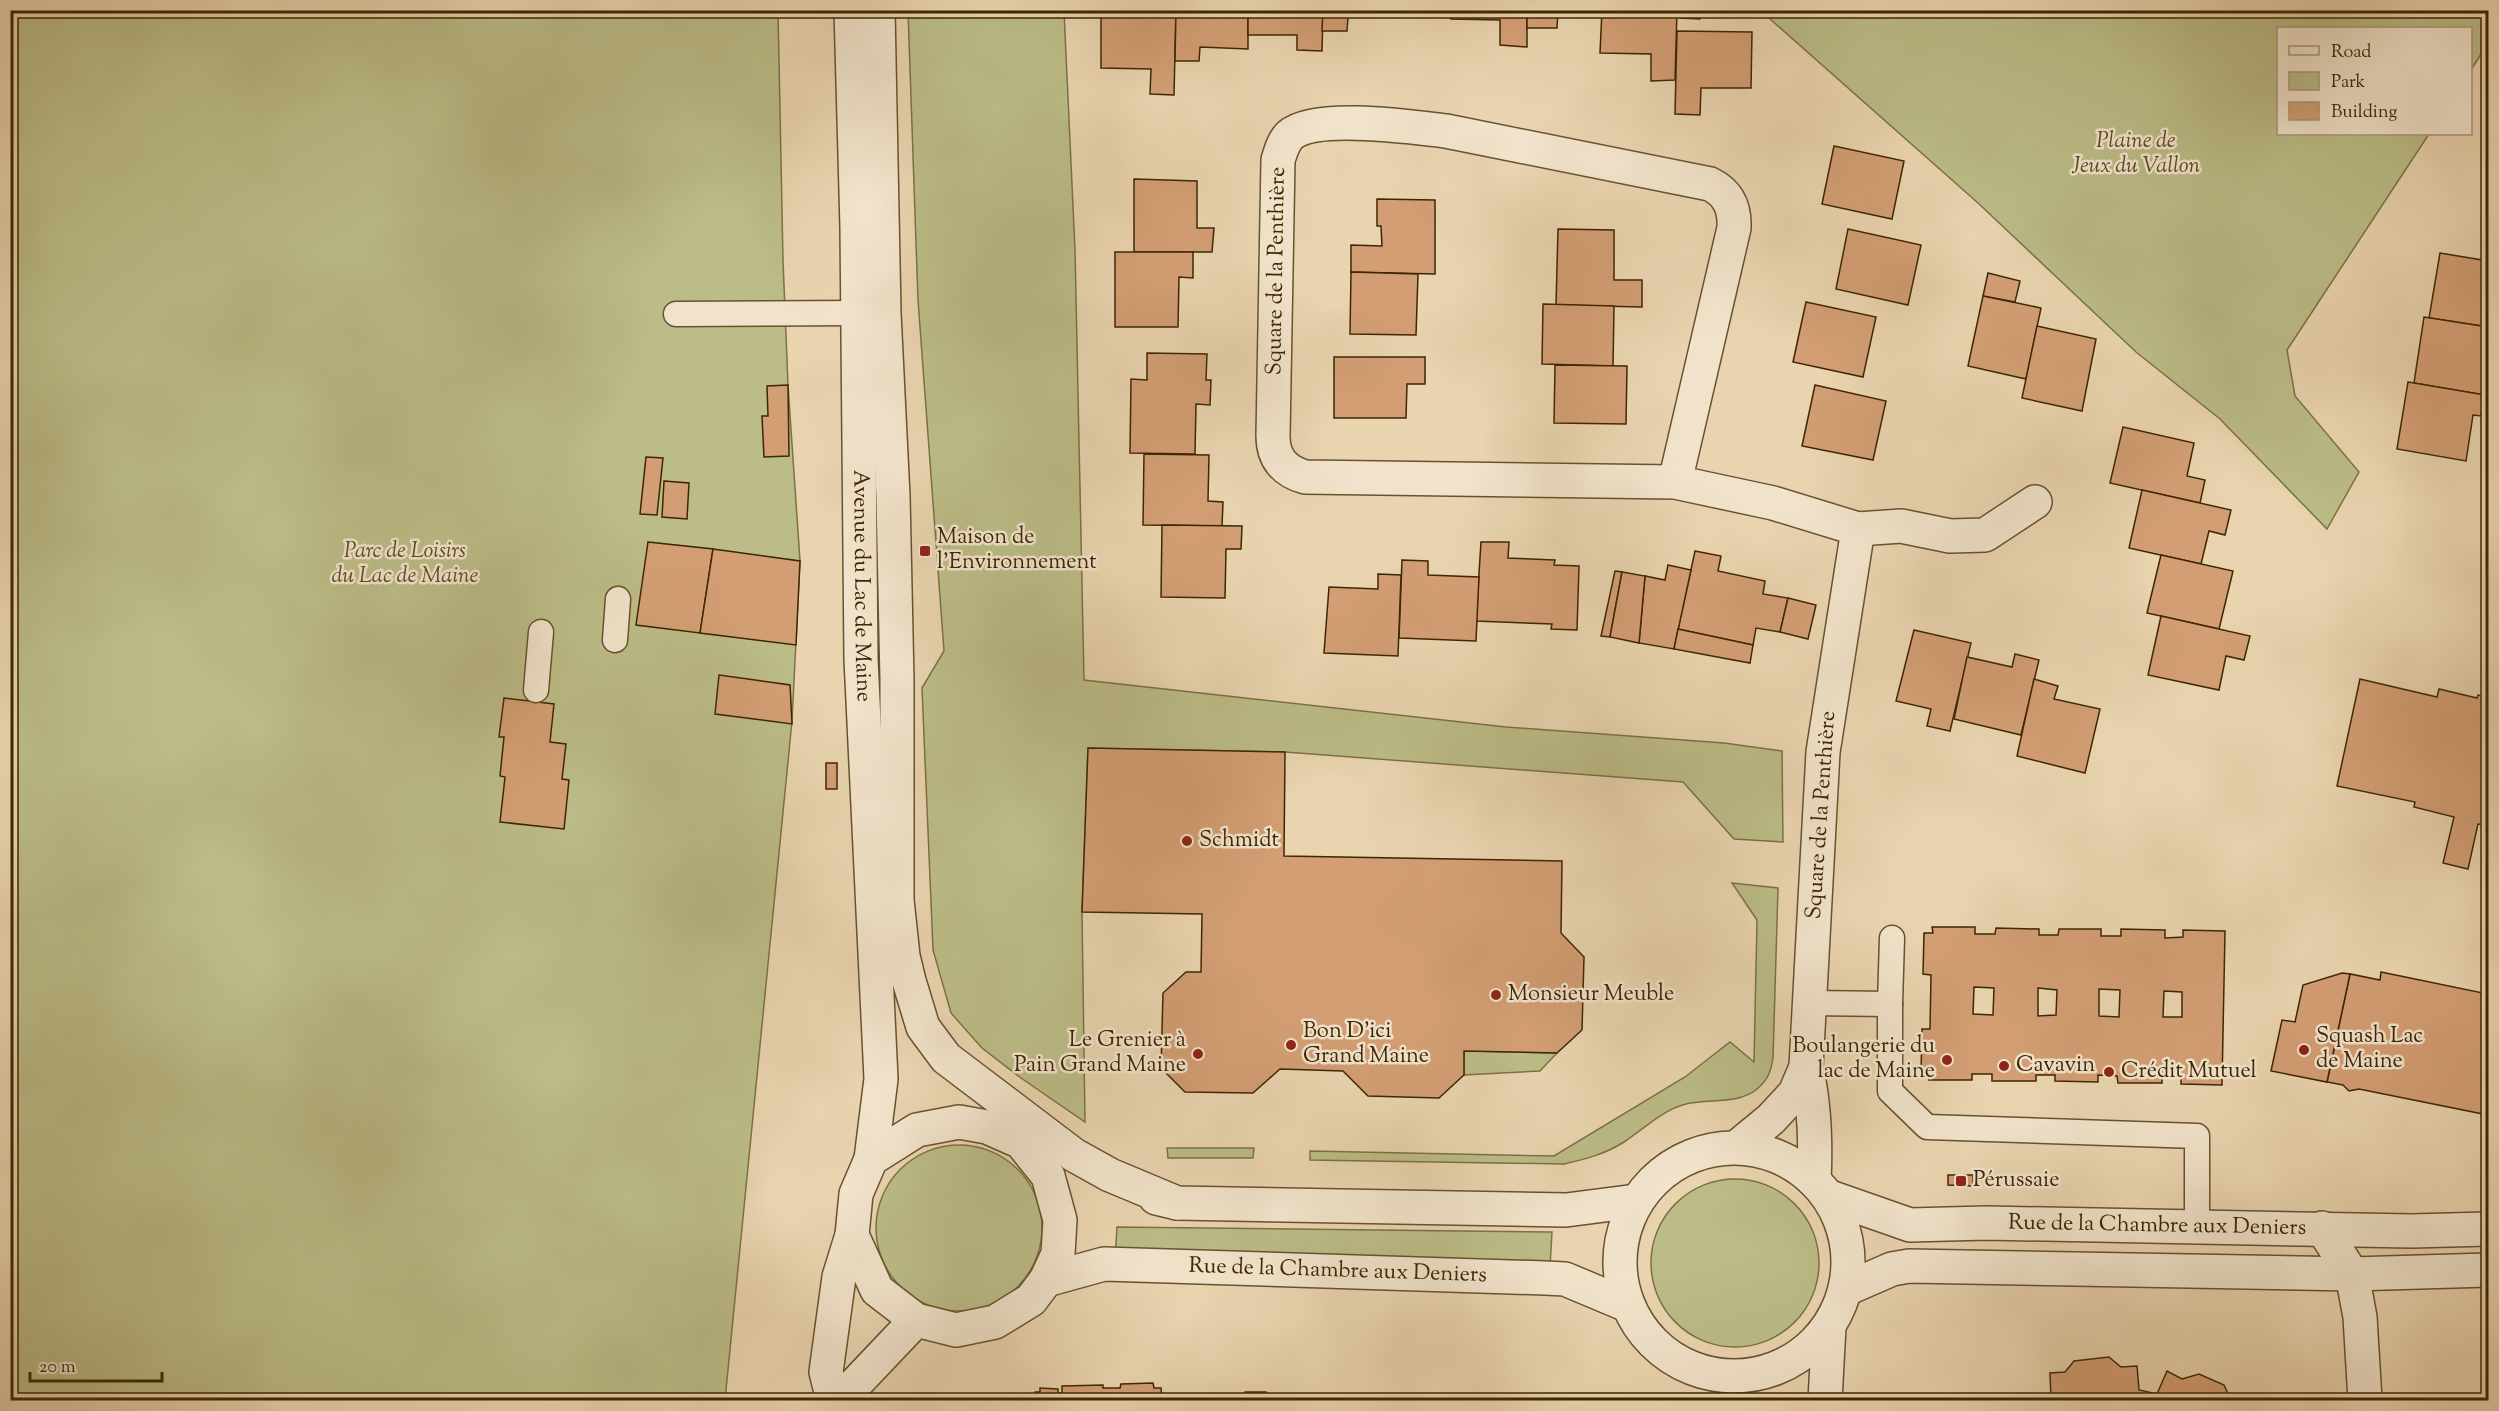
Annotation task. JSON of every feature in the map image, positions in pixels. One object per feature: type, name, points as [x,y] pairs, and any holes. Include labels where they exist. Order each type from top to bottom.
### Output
[{"type":"street","name":"Avenue du Lac de Maine","points":[[851,10],[858,313],[861,659],[881,1079],[871,1159]]},
{"type":"street","name":"Avenue du Lac de Maine","points":[[878,10],[884,313],[893,496],[897,680],[897,900],[903,956],[923,1026],[933,1041],[946,1058],[1000,1099]]},
{"type":"street","name":"Square de la Penthière","points":[[1675,482],[1734,228],[1732,207],[1719,189],[1710,184],[1446,131],[1415,127],[1359,123],[1314,125],[1300,129],[1289,136],[1278,160],[1273,425],[1273,448],[1284,467],[1305,477],[1675,482],[1773,503],[1858,529],[1901,526],[1950,536],[1985,535],[2035,502]]},
{"type":"street","name":"Square de la Penthière","points":[[1822,1189],[1813,1095],[1806,1067],[1809,1003],[1823,752],[1858,529]]},
{"type":"street","name":"Square de la Penthière","points":[[1737,1147],[1771,1119],[1795,1093],[1806,1067]]},
{"type":"street","points":[[852,1234],[877,1290],[916,1320],[956,1330],[995,1322],[1031,1300],[1046,1280],[1058,1254],[1060,1220],[1048,1176],[1021,1142],[1000,1099]]},
{"type":"street","points":[[1000,1099],[1074,1155],[1110,1175],[1177,1203]]},
{"type":"street","points":[[833,1401],[826,1372],[839,1277],[852,1234],[856,1194],[871,1159],[917,1130],[959,1122],[987,1127],[1021,1142]]},
{"type":"street","name":"Rue de la Chambre aux Deniers","points":[[1737,1147],[1776,1155],[1806,1172],[1822,1189],[1843,1226],[1849,1258],[1846,1289],[1829,1328],[1802,1354],[1768,1371],[1731,1377],[1694,1370],[1666,1355],[1643,1333],[1627,1305],[1619,1252],[1636,1201],[1663,1172],[1698,1152],[1737,1147]]},
{"type":"street","points":[[1048,1176],[1177,1203],[1566,1210],[1636,1201]]},
{"type":"street","name":"Rue de la Chambre aux Deniers","points":[[1822,1189],[1910,1225],[1986,1223],[2412,1231],[2488,1228]]},
{"type":"street","points":[[2322,1228],[2352,1274],[2360,1317],[2365,1401]]},
{"type":"street","name":"Rue de la Chambre aux Deniers","points":[[1046,1280],[1104,1264],[1545,1278],[1565,1279],[1627,1305]]},
{"type":"street","name":"Rue de la Chambre aux Deniers","points":[[1846,1289],[1892,1269],[1910,1266],[2352,1274],[2488,1270]]},
{"type":"street","points":[[840,1401],[916,1320]]},
{"type":"street","points":[[1825,1401],[1829,1328]]},
{"type":"street","points":[[1694,1370],[1727,1401]]},
{"type":"lane","points":[[676,314],[858,313]]},
{"type":"lane","points":[[615,640],[618,598]]},
{"type":"lane","points":[[536,690],[541,632]]},
{"type":"lane","points":[[1892,938],[1890,1090],[1927,1127],[2197,1136],[2198,1226]]},
{"type":"lane","points":[[1809,1003],[1890,1004]]},
{"type":"green space","name":"Parc de Loisirs du Lac de Maine","points":[[10,11],[778,11],[788,385],[800,561],[792,721],[725,1400],[11,1400]]},
{"type":"green space","points":[[908,11],[1064,11],[1075,250],[1084,680],[1506,727],[1724,743],[1782,751],[1783,842],[1734,839],[1683,782],[1285,752],[1088,748],[1082,912],[1085,1122],[982,1048],[951,1013],[933,950],[922,688],[944,651],[918,300]]},
{"type":"green space","name":"Plaine de Jeux du Vallon","points":[[1761,11],[2488,11],[2488,43],[2472,68],[2472,27],[2277,27],[2277,135],[2428,135],[2287,350],[2295,396],[2359,472],[2327,529],[2220,419],[2136,352],[1978,203]]},
{"type":"green space","points":[[1732,883],[1778,888],[1773,1058],[1766,1079],[1757,1089],[1741,1097],[1695,1102],[1677,1107],[1661,1115],[1610,1150],[1564,1164],[1310,1160],[1310,1151],[1554,1156],[1685,1077],[1730,1042],[1754,1062],[1757,920]]},
{"type":"green space","points":[[1464,1051],[1557,1053],[1540,1071],[1464,1075]]},
{"type":"green space","points":[[959,1145],[991,1151],[1018,1169],[1036,1196],[1042,1228],[1036,1260],[1018,1287],[991,1305],[959,1311],[927,1305],[900,1287],[882,1260],[876,1228],[882,1196],[900,1169],[927,1151]]},
{"type":"green space","points":[[1167,1148],[1254,1148],[1253,1158],[1168,1158]]},
{"type":"green space","points":[[1735,1179],[1767,1186],[1794,1204],[1812,1231],[1819,1263],[1812,1295],[1794,1322],[1767,1340],[1735,1347],[1703,1340],[1676,1322],[1658,1295],[1651,1263],[1658,1231],[1676,1204],[1703,1186]]},
{"type":"green space","points":[[1117,1227],[1552,1232],[1550,1266],[1115,1258]]},
{"type":"building","points":[[1101,10],[1176,10],[1174,95],[1150,94],[1151,69],[1101,68]]},
{"type":"building","points":[[1176,10],[1248,10],[1248,49],[1200,47],[1199,61],[1175,61]]},
{"type":"building","points":[[1248,10],[1323,10],[1322,51],[1297,50],[1297,35],[1248,35]]},
{"type":"building","points":[[1323,10],[1397,10],[1397,17],[1348,17],[1347,31],[1322,31]]},
{"type":"building","points":[[1451,10],[1527,10],[1527,47],[1500,45],[1500,20],[1451,19]]},
{"type":"building","points":[[1527,10],[1558,10],[1557,28],[1527,28]]},
{"type":"building","points":[[1602,10],[1677,10],[1675,80],[1651,81],[1651,54],[1600,53]]},
{"type":"building","points":[[1680,10],[1700,10],[1700,19],[1680,18]]},
{"type":"building","points":[[1677,31],[1752,32],[1751,88],[1701,88],[1700,115],[1675,114]]},
{"type":"building","points":[[1834,146],[1904,161],[1892,219],[1822,204]]},
{"type":"building","points":[[1134,179],[1197,181],[1197,228],[1214,228],[1212,252],[1134,252]]},
{"type":"building","points":[[1377,199],[1435,200],[1435,274],[1351,272],[1351,245],[1382,246],[1381,226],[1377,226]]},
{"type":"building","points":[[1558,229],[1614,230],[1614,280],[1642,280],[1642,307],[1556,305]]},
{"type":"building","points":[[1848,229],[1921,245],[1908,305],[1836,289]]},
{"type":"building","points":[[1115,252],[1193,252],[1193,278],[1179,277],[1178,327],[1115,327]]},
{"type":"building","points":[[2440,253],[2488,261],[2488,327],[2429,318]]},
{"type":"building","points":[[1351,272],[1418,274],[1416,335],[1350,334]]},
{"type":"building","points":[[1988,273],[2020,281],[2015,302],[1983,296]]},
{"type":"building","points":[[1983,296],[2041,308],[2026,379],[1968,366]]},
{"type":"building","points":[[1806,302],[1876,317],[1863,377],[1793,362]]},
{"type":"building","points":[[1543,304],[1614,306],[1613,366],[1542,364]]},
{"type":"building","points":[[2424,317],[2488,327],[2488,373],[2485,395],[2414,383]]},
{"type":"building","points":[[2037,326],[2096,339],[2082,411],[2022,398]]},
{"type":"building","points":[[1147,353],[1207,354],[1206,380],[1211,380],[1210,405],[1196,404],[1195,454],[1130,453],[1131,379],[1147,380]]},
{"type":"building","points":[[1334,357],[1425,357],[1425,384],[1407,384],[1406,418],[1334,418]]},
{"type":"building","points":[[1555,365],[1627,366],[1626,424],[1554,423]]},
{"type":"building","points":[[2408,382],[2485,395],[2481,416],[2473,415],[2466,461],[2397,449]]},
{"type":"building","points":[[788,385],[789,456],[764,457],[762,416],[768,416],[767,386]]},
{"type":"building","points":[[1815,385],[1886,401],[1873,460],[1802,446]]},
{"type":"building","points":[[2123,427],[2194,443],[2187,476],[2205,480],[2200,503],[2110,483]]},
{"type":"building","points":[[1144,454],[1209,455],[1208,501],[1223,502],[1222,526],[1143,525]]},
{"type":"building","points":[[646,457],[663,458],[657,515],[640,514]]},
{"type":"building","points":[[664,481],[689,483],[687,519],[662,517]]},
{"type":"building","points":[[2142,490],[2231,510],[2225,535],[2209,531],[2201,564],[2129,548]]},
{"type":"building","points":[[1162,525],[1242,526],[1241,549],[1226,549],[1225,598],[1161,597]]},
{"type":"building","points":[[648,542],[713,549],[700,633],[636,625]]},
{"type":"building","points":[[1481,542],[1509,542],[1508,558],[1555,560],[1554,565],[1579,566],[1577,630],[1551,629],[1552,624],[1476,621]]},
{"type":"building","points":[[713,549],[800,561],[796,645],[700,633]]},
{"type":"building","points":[[1695,551],[1721,556],[1718,571],[1765,581],[1763,594],[1788,598],[1780,632],[1756,628],[1753,645],[1678,629]]},
{"type":"building","points":[[2161,555],[2233,571],[2219,629],[2147,613]]},
{"type":"building","points":[[1402,560],[1428,561],[1428,575],[1479,577],[1476,641],[1399,638]]},
{"type":"building","points":[[1668,565],[1691,570],[1674,649],[1639,643],[1645,576],[1665,580]]},
{"type":"building","points":[[1615,571],[1622,572],[1610,637],[1601,636]]},
{"type":"building","points":[[1622,572],[1645,576],[1639,643],[1610,637]]},
{"type":"building","points":[[1378,574],[1401,575],[1398,656],[1324,653],[1329,587],[1378,589]]},
{"type":"building","points":[[1788,598],[1816,605],[1808,639],[1780,632]]},
{"type":"building","points":[[2161,616],[2250,636],[2244,660],[2226,656],[2219,690],[2148,675]]},
{"type":"building","points":[[1678,629],[1753,645],[1750,663],[1674,649]]},
{"type":"building","points":[[1914,630],[1971,643],[1950,731],[1927,726],[1931,709],[1896,701]]},
{"type":"building","points":[[2015,654],[2039,660],[2021,735],[1954,719],[1967,657],[2012,667]]},
{"type":"building","points":[[719,675],[790,685],[792,724],[715,714]]},
{"type":"building","points":[[2034,679],[2058,686],[2054,699],[2100,709],[2085,773],[2017,756]]},
{"type":"building","points":[[2360,679],[2437,697],[2439,689],[2477,698],[2478,695],[2488,697],[2488,825],[2478,824],[2468,869],[2443,863],[2454,817],[2414,807],[2415,802],[2337,786]]},
{"type":"building","points":[[504,698],[554,704],[550,742],[566,744],[562,779],[569,780],[564,829],[500,822],[505,777],[500,776],[504,737],[499,737]]},
{"type":"building","points":[[1088,748],[1285,752],[1284,856],[1562,861],[1561,933],[1584,957],[1582,1030],[1557,1053],[1464,1051],[1464,1075],[1439,1098],[1368,1096],[1343,1071],[1280,1069],[1253,1093],[1185,1092],[1161,1068],[1163,993],[1186,972],[1201,972],[1202,914],[1082,912]]},
{"type":"building","points":[[826,763],[837,763],[837,789],[826,789]]},
{"type":"building","points":[[1932,927],[1975,927],[1975,934],[1995,934],[1996,928],[2039,929],[2039,935],[2058,935],[2059,929],[2101,929],[2101,936],[2121,936],[2121,929],[2165,930],[2165,938],[2183,937],[2183,930],[2225,931],[2222,1085],[2181,1084],[2181,1077],[2162,1077],[2162,1083],[2118,1083],[2117,1076],[2098,1075],[2098,1082],[2055,1081],[2055,1075],[2036,1075],[2036,1081],[1992,1081],[1992,1074],[1972,1074],[1972,1080],[1929,1080],[1929,1073],[1921,1073],[1922,1029],[1930,1029],[1931,975],[1923,974],[1924,933],[1933,933]],"holes":[[[1974,987],[1994,988],[1993,1015],[1973,1014]],[[2038,988],[2057,990],[2056,1015],[2038,1016]],[[2099,989],[2120,990],[2119,1017],[2099,1016]],[[2164,991],[2182,992],[2182,1017],[2163,1017]]]},
{"type":"building","points":[[2381,972],[2488,994],[2488,1115],[2359,1089],[2349,1091],[2343,1085],[2327,1082],[2350,974],[2380,980]]},
{"type":"building","points":[[2342,973],[2350,974],[2327,1082],[2271,1071],[2282,1020],[2295,1022],[2303,985]]},
{"type":"building","points":[[1948,1175],[1973,1175],[1973,1186],[1948,1185]]},
{"type":"building","points":[[2109,1357],[2121,1367],[2137,1366],[2139,1390],[2157,1394],[2167,1371],[2182,1379],[2199,1374],[2224,1385],[2231,1400],[2051,1400],[2050,1373],[2065,1372],[2074,1361]]},
{"type":"building","points":[[1153,1383],[1154,1388],[1161,1388],[1162,1400],[1032,1400],[1035,1392],[1040,1392],[1040,1388],[1058,1389],[1058,1393],[1062,1393],[1062,1386],[1103,1385],[1103,1388],[1120,1388],[1121,1384]]},
{"type":"building","points":[[1245,1392],[1266,1392],[1272,1400],[1239,1400]]},
{"type":"place","name":"Maison de l'Environnement","points":[[925,551]]},
{"type":"place","name":"Schmidt","points":[[1187,841]]},
{"type":"place","name":"Monsieur Meuble","points":[[1496,995]]},
{"type":"place","name":"Bon D'ici Grand Maine","points":[[1291,1045]]},
{"type":"place","name":"Squash Lac de Maine","points":[[2304,1050]]},
{"type":"place","name":"Le Grenier à Pain Grand Maine","points":[[1198,1054]]},
{"type":"place","name":"Boulangerie du lac de Maine","points":[[1947,1060]]},
{"type":"place","name":"Cavavin","points":[[2004,1066]]},
{"type":"place","name":"Crédit Mutuel","points":[[2109,1072]]},
{"type":"place","name":"Pérussaie","points":[[1961,1181]]}]
